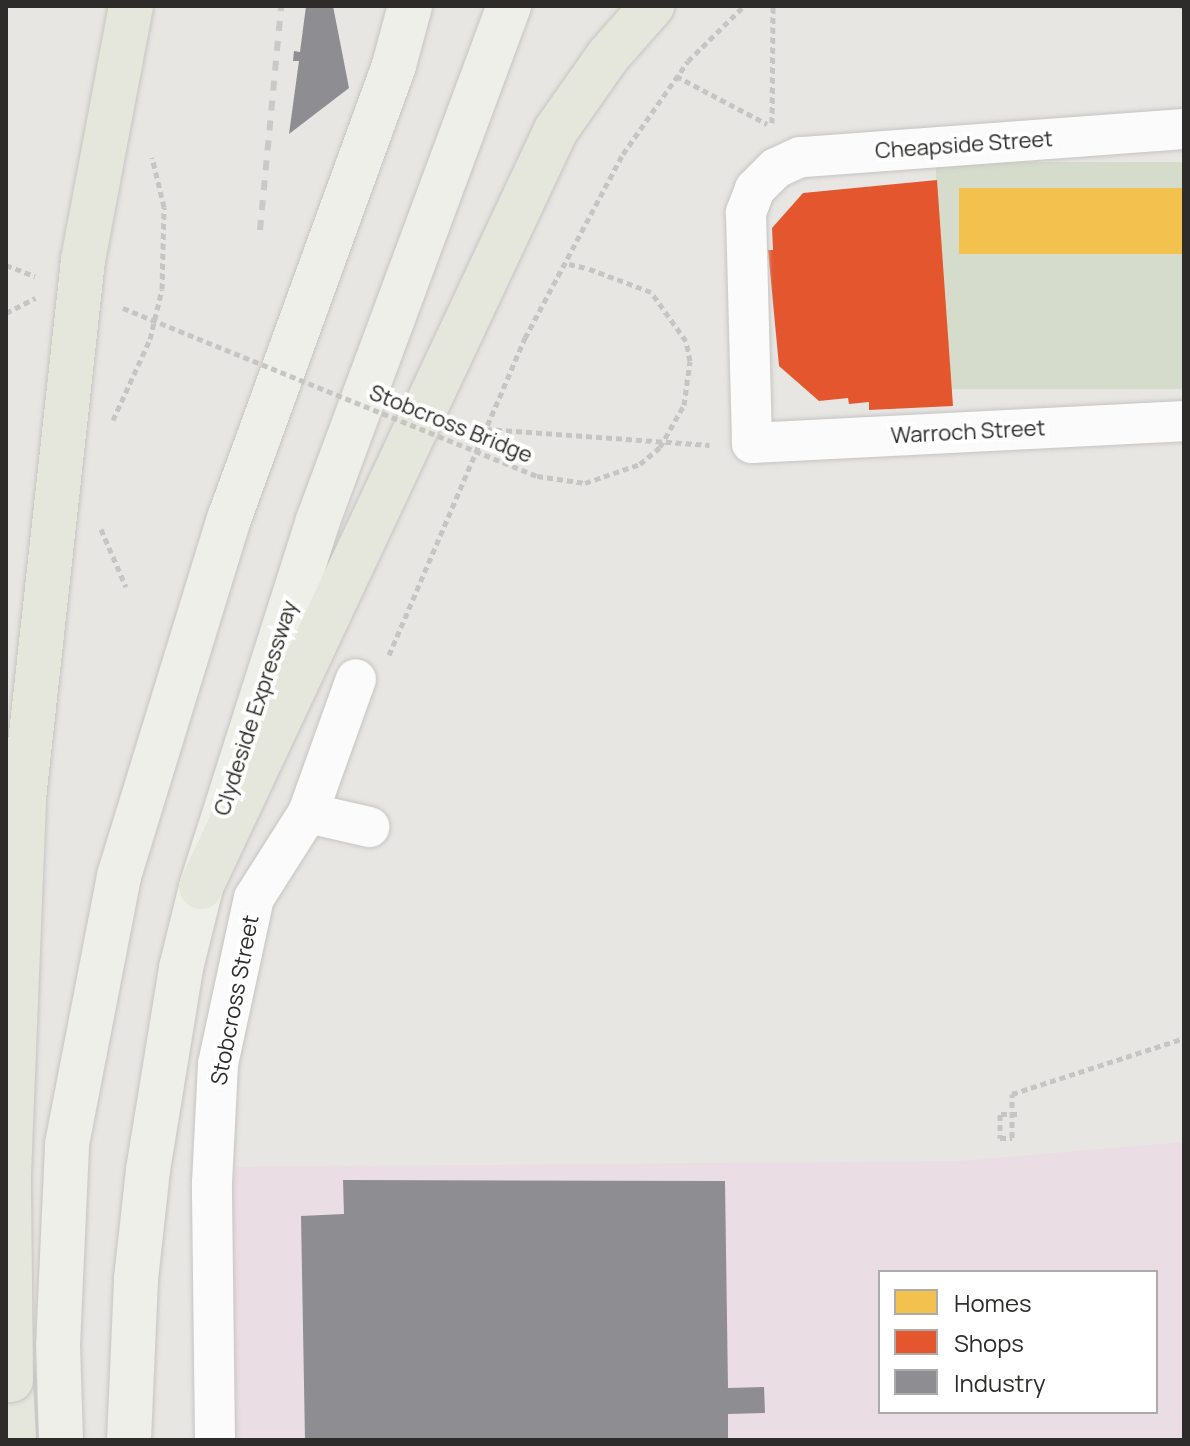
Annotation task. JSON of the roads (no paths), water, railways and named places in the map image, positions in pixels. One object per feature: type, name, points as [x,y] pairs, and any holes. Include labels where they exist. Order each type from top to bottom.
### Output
[{"type":"highway","points":[[14,1440],[11,1380],[11,1075],[26,768],[83,260],[131,6]]},
{"type":"highway","points":[[201,887],[556,130],[608,56],[652,6]]},
{"type":"main road","points":[[392,6],[394,65]]},
{"type":"main road","points":[[61,1440],[58,1345],[67,1144],[119,876],[229,519],[394,65],[410,6]]},
{"type":"main road","name":"Clydeside Expressway","points":[[129,1440],[136,1279],[148,1170],[181,968],[201,887],[317,523],[509,6]]},
{"type":"street","name":"Cheapside Street","points":[[752,443],[746,213],[766,178],[800,157],[1184,129]]},
{"type":"street","name":"Warroch Street","points":[[752,443],[1184,421]]},
{"type":"street","name":"Stobcross Street","points":[[215,1440],[212,1183],[218,1064],[254,898],[308,813],[356,679]]},
{"type":"street","points":[[308,813],[369,827]]},
{"type":"railway","points":[[260,230],[281,6]]}]
